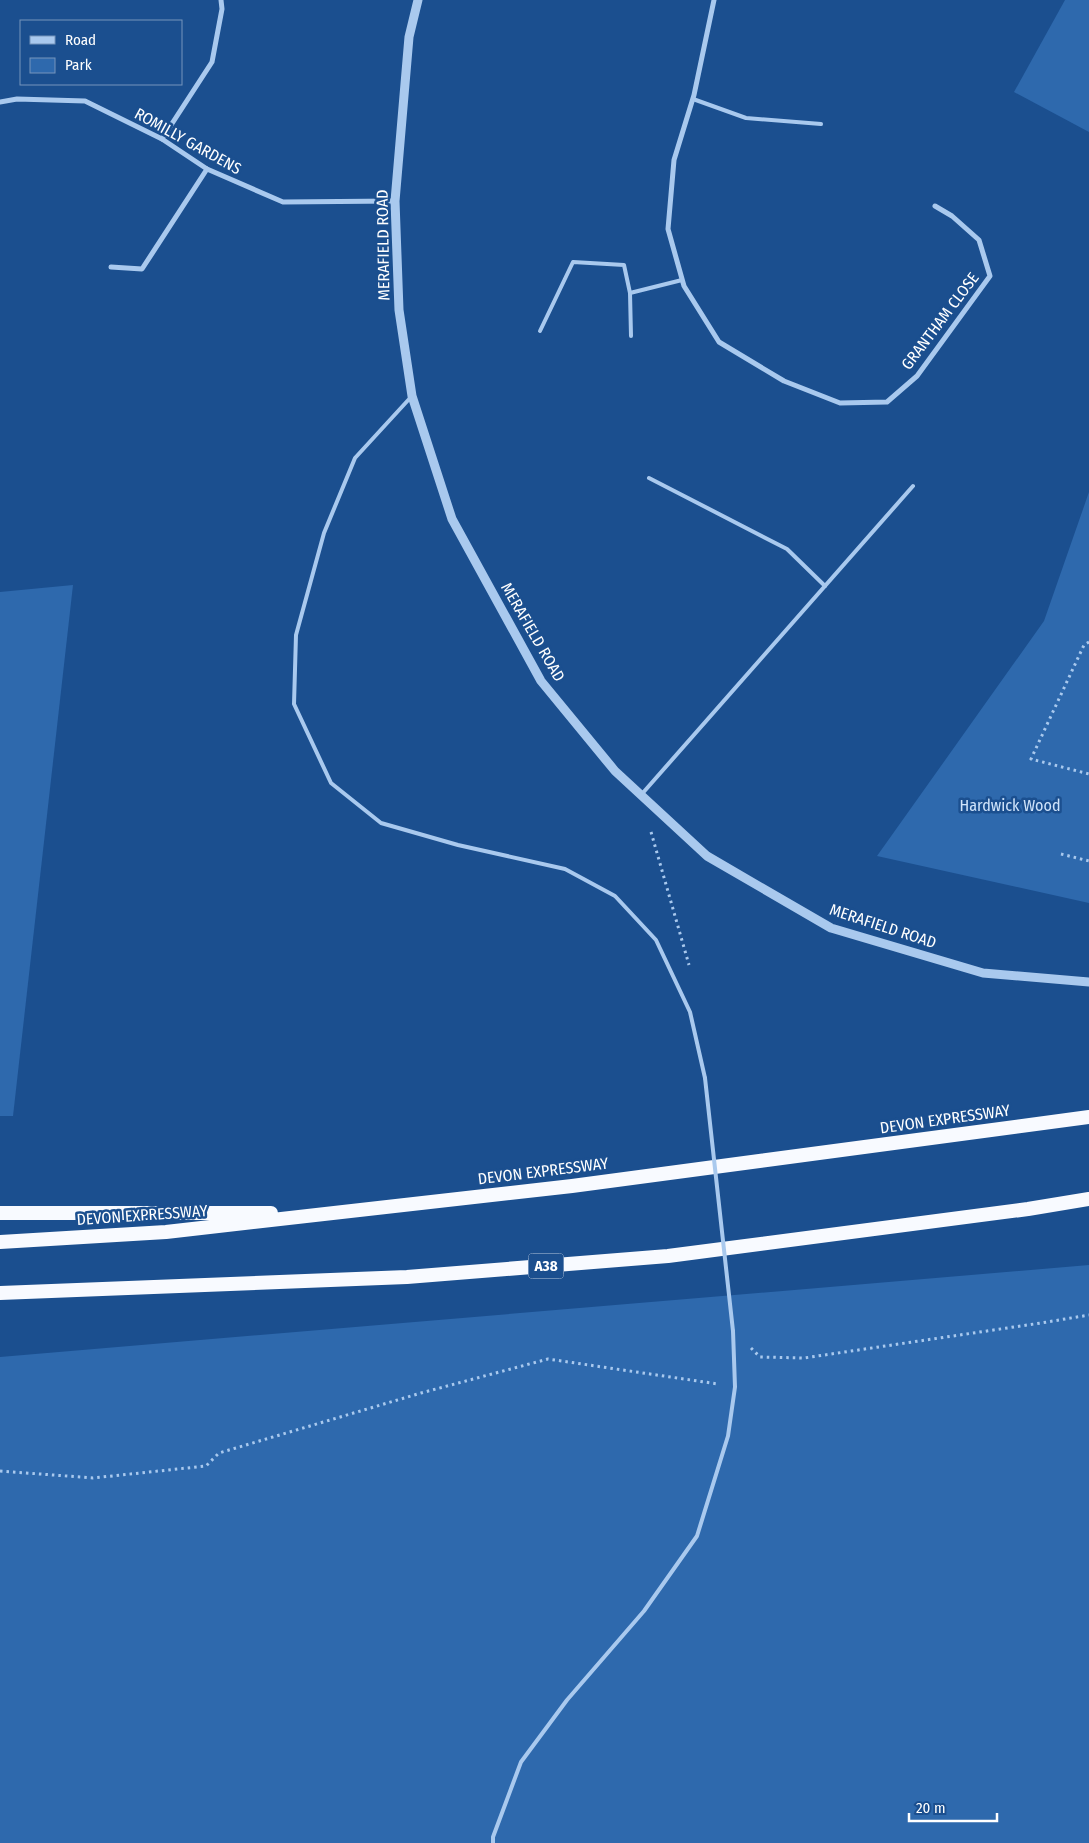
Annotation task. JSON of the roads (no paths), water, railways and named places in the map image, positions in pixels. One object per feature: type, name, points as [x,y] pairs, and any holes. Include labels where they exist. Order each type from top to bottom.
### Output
[{"type":"highway","name":"DEVON EXPRESSWAY","points":[[0,1242],[166,1232],[339,1213],[582,1185],[1089,1117]]},
{"type":"highway","name":"A38","points":[[0,1293],[407,1277],[668,1256],[1028,1209],[1089,1199]]},
{"type":"highway","points":[[0,1213],[339,1213]]},
{"type":"street","points":[[162,139],[212,62],[222,9],[221,0]]},
{"type":"street","name":"MERAFIELD ROAD","points":[[418,0],[409,37],[395,201],[399,310],[412,396],[452,519],[541,681],[615,771],[707,856],[830,928],[983,973],[1089,982]]},
{"type":"street","name":"GRANTHAM CLOSE","points":[[714,0],[693,99],[674,160],[668,229],[684,286],[719,342],[784,381],[840,403],[887,402],[917,376],[990,276],[980,240],[952,216],[935,206]]},
{"type":"street","name":"ROMILLY GARDENS","points":[[0,102],[17,99],[85,101],[162,139],[207,169],[283,202],[395,201]]},
{"type":"street","points":[[111,267],[142,269],[207,169]]},
{"type":"lane","points":[[693,99],[746,118],[821,124]]},
{"type":"lane","points":[[540,331],[573,262],[624,265],[630,293],[632,336]]},
{"type":"lane","points":[[630,293],[682,280]]},
{"type":"lane","points":[[412,396],[355,458],[324,533],[296,635],[294,704],[331,783],[381,823],[458,844],[565,869],[616,896],[656,940],[690,1012],[705,1078],[733,1331],[735,1387],[728,1436],[697,1536],[644,1611],[567,1700],[521,1762],[493,1836],[493,1843]]},
{"type":"lane","points":[[649,478],[788,549],[825,586]]},
{"type":"lane","points":[[640,795],[912,486]]},
{"type":"park label","name":"Hardwick Wood","points":[[1010,805]]}]
